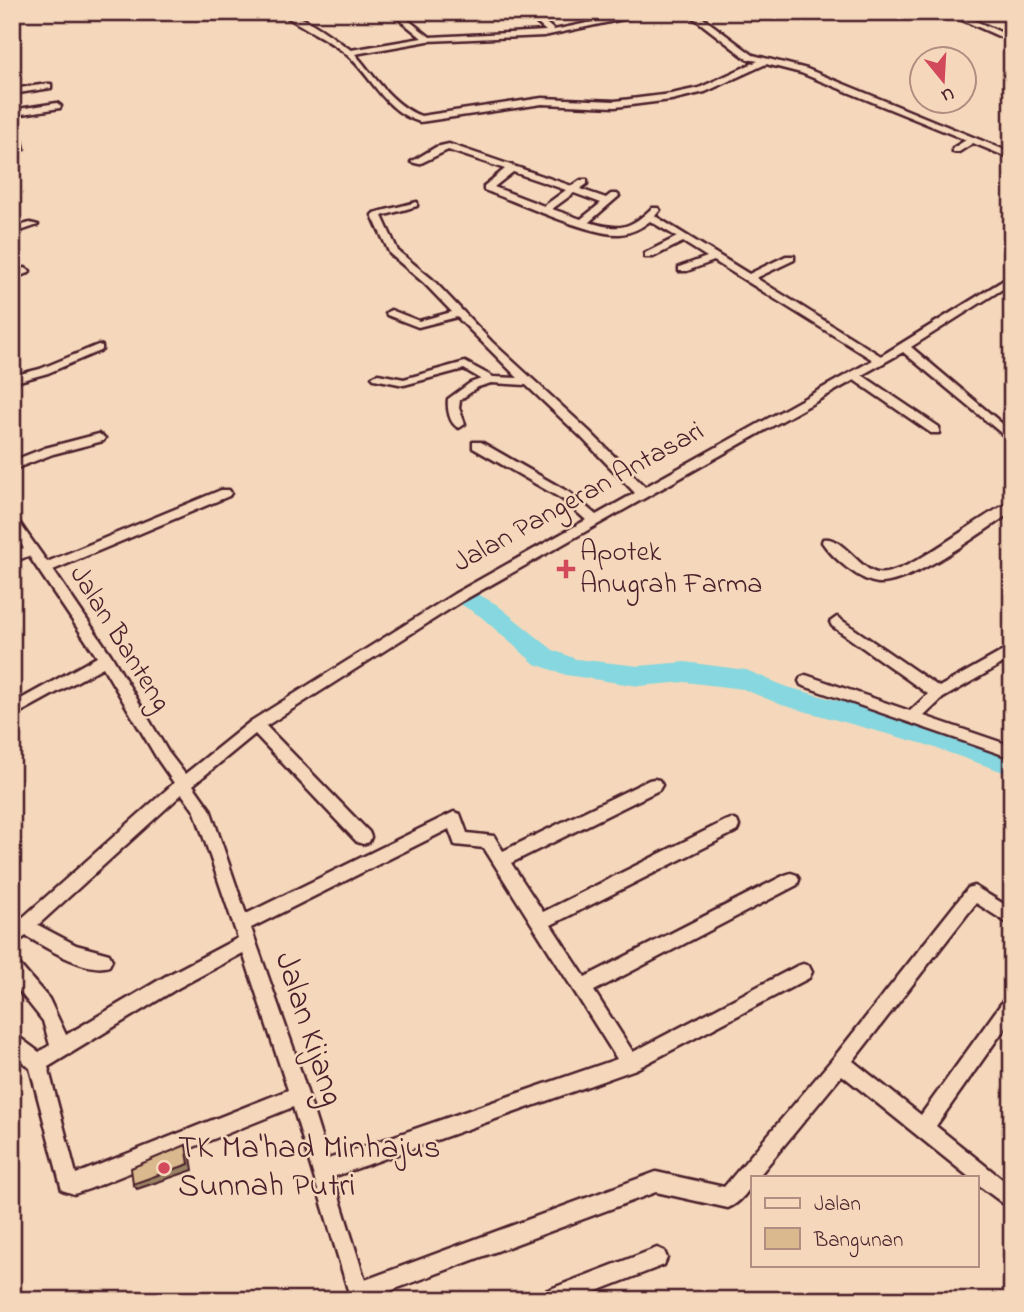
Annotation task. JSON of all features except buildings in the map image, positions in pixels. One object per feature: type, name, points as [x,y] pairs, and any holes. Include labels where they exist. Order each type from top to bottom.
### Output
[{"type":"street","points":[[284,12],[323,34],[349,53],[394,104],[404,113],[421,119],[542,101],[615,104],[684,94],[708,87],[763,62]]},
{"type":"street","points":[[528,12],[552,32]]},
{"type":"street","points":[[349,53],[428,39],[552,32],[652,12]]},
{"type":"street","points":[[690,12],[733,46],[763,62],[804,71],[1012,156]]},
{"type":"street","points":[[948,12],[1012,40]]},
{"type":"street","points":[[402,18],[428,39]]},
{"type":"street","points":[[12,92],[48,86]]},
{"type":"street","points":[[20,149],[12,114],[57,106]]},
{"type":"street","points":[[956,150],[972,140]]},
{"type":"street","points":[[416,162],[446,147],[573,191],[611,199],[582,223]]},
{"type":"street","points":[[510,170],[487,188],[582,223],[619,233],[631,230],[652,212],[685,237],[880,360]]},
{"type":"street","points":[[544,210],[584,183]]},
{"type":"street","points":[[414,204],[384,211],[377,216],[394,252],[428,281],[457,314],[642,492]]},
{"type":"street","points":[[12,231],[33,225]]},
{"type":"street","points":[[649,255],[685,237]]},
{"type":"street","points":[[683,269],[716,257]]},
{"type":"street","points":[[751,278],[790,258]]},
{"type":"street","points":[[12,275],[25,271]]},
{"type":"street","name":"Jalan Pangeran Antasari","points":[[19,932],[185,782],[256,725],[459,597],[593,519],[904,347],[1012,278]]},
{"type":"street","points":[[391,313],[418,324],[457,314]]},
{"type":"street","points":[[904,347],[1012,438]]},
{"type":"street","points":[[12,380],[44,371],[98,348]]},
{"type":"street","points":[[378,377],[404,383],[465,365],[491,380]]},
{"type":"street","points":[[854,375],[935,430]]},
{"type":"street","points":[[459,424],[453,411],[454,398],[474,385],[491,380],[529,382]]},
{"type":"street","points":[[12,466],[49,451],[99,438]]},
{"type":"street","points":[[477,445],[566,496],[593,519]]},
{"type":"street","points":[[46,568],[225,493]]},
{"type":"street","points":[[828,542],[873,577],[883,578],[932,556],[1012,506]]},
{"type":"street","name":"Jalan Banteng","points":[[12,521],[106,659],[163,756],[185,782]]},
{"type":"street","points":[[12,557],[32,550]]},
{"type":"street","points":[[837,622],[938,694]]},
{"type":"street","points":[[912,717],[938,694],[1012,651]]},
{"type":"street","points":[[12,711],[106,659]]},
{"type":"street","points":[[806,681],[862,703],[912,717],[1012,752]]},
{"type":"street","points":[[256,725],[363,838]]},
{"type":"street","name":"Jalan Kijang","points":[[185,782],[202,809],[246,933],[323,1171],[360,1296]]},
{"type":"street","points":[[500,860],[654,785]]},
{"type":"street","points":[[38,1063],[246,933],[454,819],[461,840],[488,841],[631,1063]]},
{"type":"street","points":[[540,922],[731,826]]},
{"type":"street","points":[[582,988],[791,880]]},
{"type":"street","points":[[360,1296],[656,1182],[728,1198],[841,1062],[974,893],[1012,919]]},
{"type":"street","points":[[19,932],[81,957],[103,960]]},
{"type":"street","points":[[12,969],[54,1019],[60,1049]]},
{"type":"street","points":[[323,1171],[631,1063],[803,972]]},
{"type":"street","points":[[922,1128],[1012,1003]]},
{"type":"street","points":[[12,1041],[38,1063],[66,1178],[74,1184],[299,1095]]},
{"type":"street","points":[[841,1062],[1012,1200]]},
{"type":"street","points":[[547,1300],[657,1258]]},
{"type":"waterway","points":[[465,596],[488,610],[544,657],[575,668],[639,676],[685,672],[746,680],[782,695],[929,735],[1012,764]]},
{"type":"place","name":"Apotek Anugrah Farma","points":[[566,569]]},
{"type":"place","name":"TK Ma'had Minhajus Sunnah Putri","points":[[164,1168]]}]
